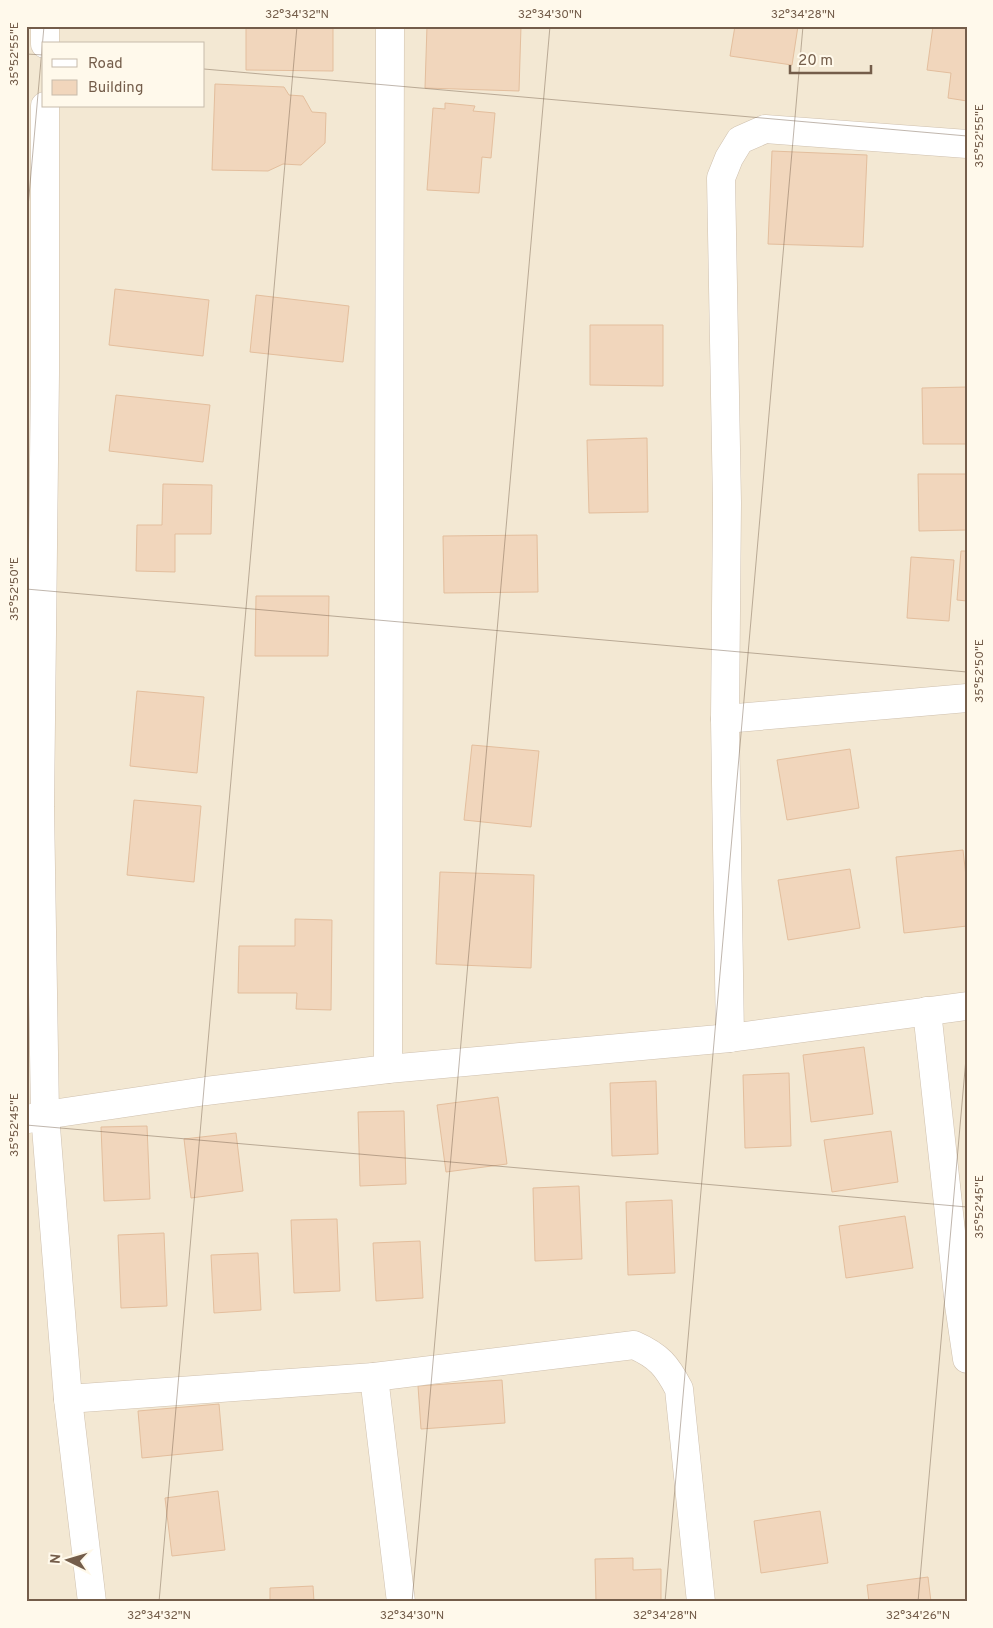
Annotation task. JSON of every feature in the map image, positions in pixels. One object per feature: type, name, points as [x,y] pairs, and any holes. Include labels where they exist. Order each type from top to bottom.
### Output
[{"type":"street","points":[[45,26],[45,42]]},
{"type":"street","points":[[388,1069],[390,26]]},
{"type":"street","points":[[45,108],[45,373],[36,1117],[92,1602]]},
{"type":"street","points":[[730,1038],[725,719],[726,503],[721,178],[729,158],[740,140],[765,129],[967,144]]},
{"type":"street","points":[[725,719],[967,698]]},
{"type":"street","points":[[36,1117],[206,1091],[388,1069],[730,1038],[967,1006]]},
{"type":"street","points":[[927,1012],[963,1304],[967,1359]]},
{"type":"street","points":[[68,1399],[374,1377],[634,1345],[651,1353],[669,1370],[680,1389],[702,1602]]},
{"type":"street","points":[[374,1377],[401,1602]]},
{"type":"shaded area","points":[[26,26],[967,26],[967,1602],[26,1602]]},
{"type":"building","points":[[246,26],[333,26],[333,71],[246,70]]},
{"type":"building","points":[[427,26],[521,26],[519,91],[425,88]]},
{"type":"building","points":[[735,26],[798,26],[792,65],[730,56]]},
{"type":"building","points":[[933,26],[967,26],[967,101],[948,98],[951,73],[927,70]]},
{"type":"building","points":[[215,84],[284,87],[289,95],[303,96],[312,112],[326,113],[325,143],[301,165],[283,164],[268,171],[212,170]]},
{"type":"building","points":[[445,103],[475,106],[473,111],[495,113],[491,158],[482,157],[479,193],[427,190],[433,108],[445,109]]},
{"type":"building","points":[[772,151],[867,155],[863,247],[768,244]]},
{"type":"building","points":[[115,289],[209,300],[203,356],[109,345]]},
{"type":"building","points":[[256,295],[349,306],[343,362],[250,352]]},
{"type":"building","points":[[590,325],[663,325],[663,386],[590,385]]},
{"type":"building","points":[[967,387],[967,444],[923,444],[922,388]]},
{"type":"building","points":[[116,395],[210,405],[203,462],[109,451]]},
{"type":"building","points":[[647,438],[648,512],[589,513],[587,440]]},
{"type":"building","points":[[918,474],[967,474],[967,530],[919,531]]},
{"type":"building","points":[[163,484],[212,485],[211,534],[175,534],[175,572],[136,571],[137,525],[162,525]]},
{"type":"building","points":[[537,535],[538,592],[444,593],[443,536]]},
{"type":"building","points":[[961,551],[967,551],[967,601],[957,600]]},
{"type":"building","points":[[911,557],[954,560],[949,621],[907,618]]},
{"type":"building","points":[[256,596],[329,596],[328,656],[255,656]]},
{"type":"building","points":[[137,691],[204,697],[197,773],[130,766]]},
{"type":"building","points":[[472,745],[539,751],[531,827],[464,820]]},
{"type":"building","points":[[850,749],[859,808],[787,820],[777,760]]},
{"type":"building","points":[[134,800],[201,806],[194,882],[127,875]]},
{"type":"building","points":[[963,850],[967,885],[967,926],[904,933],[896,857]]},
{"type":"building","points":[[850,869],[860,928],[788,940],[778,880]]},
{"type":"building","points":[[440,872],[534,875],[531,968],[436,964]]},
{"type":"building","points":[[295,919],[332,920],[331,1010],[296,1009],[297,993],[238,993],[239,946],[295,946]]},
{"type":"building","points":[[864,1047],[873,1114],[811,1122],[803,1055]]},
{"type":"building","points":[[789,1073],[791,1146],[745,1148],[743,1075]]},
{"type":"building","points":[[656,1081],[658,1154],[612,1156],[610,1083]]},
{"type":"building","points":[[498,1097],[507,1164],[446,1172],[437,1105]]},
{"type":"building","points":[[404,1111],[406,1184],[360,1186],[358,1112]]},
{"type":"building","points":[[147,1126],[150,1199],[104,1201],[101,1127]]},
{"type":"building","points":[[891,1131],[898,1182],[832,1192],[824,1140]]},
{"type":"building","points":[[236,1133],[243,1191],[191,1198],[184,1139]]},
{"type":"building","points":[[579,1186],[582,1259],[535,1261],[533,1188]]},
{"type":"building","points":[[672,1200],[675,1273],[628,1275],[626,1202]]},
{"type":"building","points":[[905,1216],[913,1268],[846,1278],[839,1226]]},
{"type":"building","points":[[337,1219],[340,1291],[294,1293],[291,1220]]},
{"type":"building","points":[[164,1233],[167,1306],[121,1308],[118,1235]]},
{"type":"building","points":[[420,1241],[423,1298],[376,1301],[373,1243]]},
{"type":"building","points":[[258,1253],[261,1310],[214,1313],[211,1255]]},
{"type":"building","points":[[502,1380],[505,1423],[421,1429],[418,1386]]},
{"type":"building","points":[[219,1404],[223,1450],[142,1458],[138,1411]]},
{"type":"building","points":[[218,1491],[225,1550],[172,1556],[165,1498]]},
{"type":"building","points":[[820,1511],[828,1563],[761,1573],[754,1521]]},
{"type":"building","points":[[633,1558],[633,1570],[661,1569],[661,1602],[596,1602],[595,1559]]},
{"type":"building","points":[[928,1577],[931,1602],[869,1602],[867,1585]]},
{"type":"building","points":[[313,1586],[314,1602],[270,1602],[270,1588]]}]
